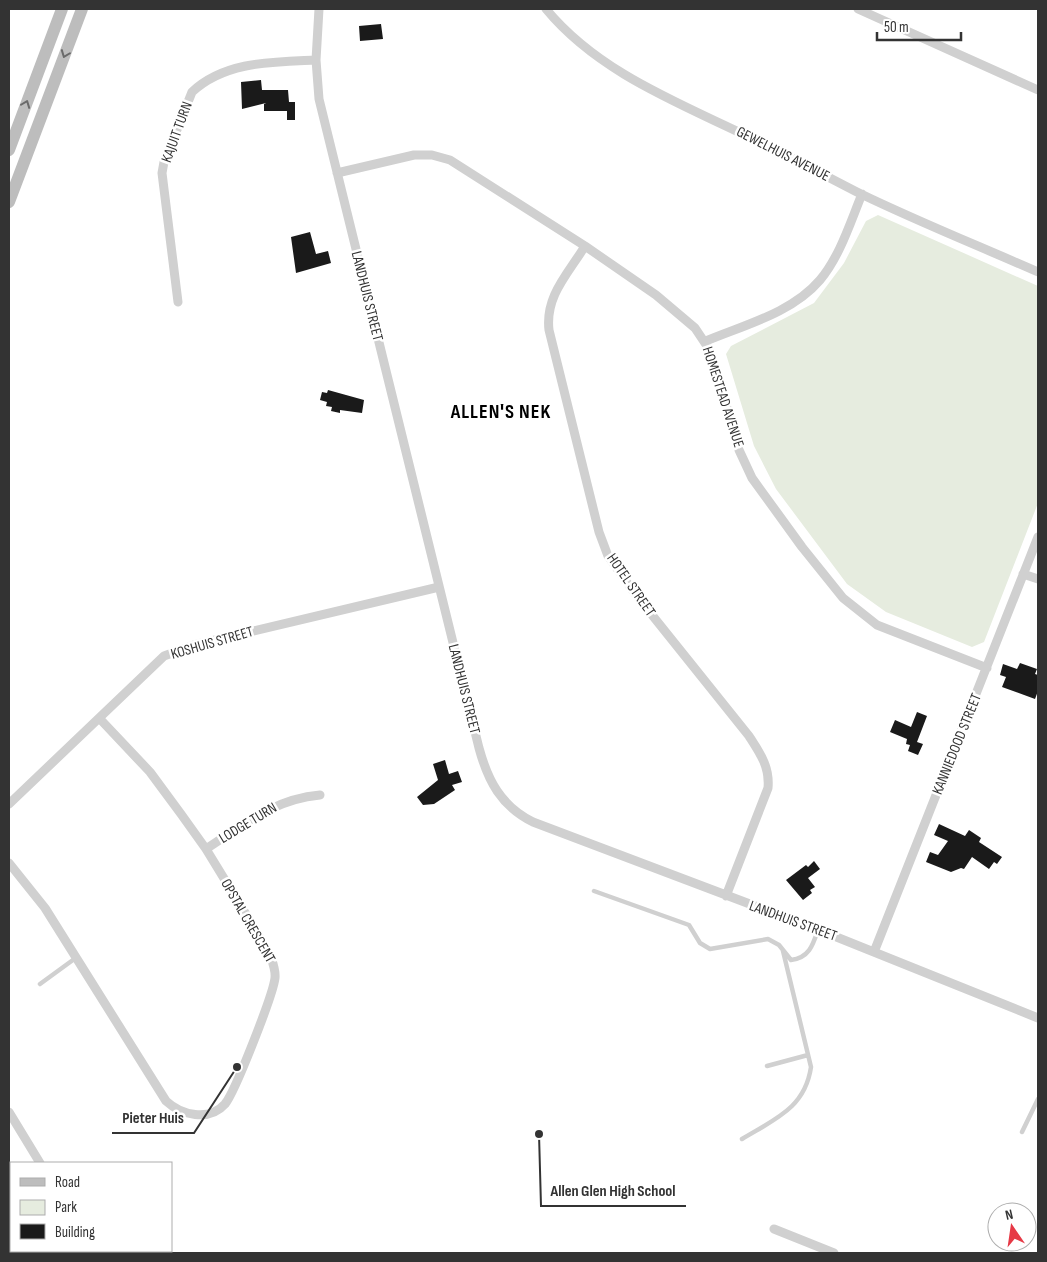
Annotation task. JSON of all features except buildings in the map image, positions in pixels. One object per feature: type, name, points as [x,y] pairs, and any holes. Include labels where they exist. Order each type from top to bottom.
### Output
[{"type":"main road","points":[[9,150],[62,9]]},
{"type":"main road","points":[[9,202],[82,9]]},
{"type":"street","name":"LANDHUIS STREET","points":[[319,9],[316,60],[319,99],[485,772],[501,799],[533,822],[818,930],[1038,1018]]},
{"type":"street","name":"GEWELHUIS AVENUE","points":[[546,9],[575,40],[607,65],[862,194],[1038,272]]},
{"type":"street","points":[[858,9],[1038,90]]},
{"type":"street","name":"KAJUIT TURN","points":[[178,302],[162,173],[164,162],[192,92],[199,85],[221,74],[255,63],[316,60]]},
{"type":"street","name":"HOMESTEAD AVENUE","points":[[337,173],[414,155],[450,160],[585,246],[670,306],[706,341],[713,357],[740,450],[759,490],[835,589],[851,606],[877,625],[987,668]]},
{"type":"street","points":[[706,341],[779,310],[806,294],[828,269],[862,194]]},
{"type":"street","name":"HOTEL STREET","points":[[585,246],[553,296],[548,314],[551,339],[599,532],[608,556],[660,626],[749,736],[760,753],[768,771],[768,788],[726,896]]},
{"type":"street","name":"KANNIEDOOD STREET","points":[[874,952],[1038,537]]},
{"type":"street","points":[[1024,574],[1038,579]]},
{"type":"street","name":"KOSHUIS STREET","points":[[9,804],[164,656],[179,650],[439,586]]},
{"type":"street","name":"OPSTAL CRESCENT","points":[[9,863],[45,908],[166,1101],[176,1110],[194,1114],[215,1112],[225,1104],[236,1082],[273,989],[275,968],[269,952],[206,850],[150,772],[100,719]]},
{"type":"street","name":"LODGE TURN","points":[[206,850],[258,815],[282,802],[299,797],[320,795]]},
{"type":"street","points":[[9,1112],[39,1162]]},
{"type":"street","points":[[774,1229],[818,1250],[834,1253]]},
{"type":"lane","points":[[594,891],[689,925],[700,943],[710,949],[768,939],[774,941],[792,960],[798,959],[812,948],[818,930]]},
{"type":"lane","points":[[742,1139],[778,1118],[801,1097],[809,1078],[811,1067],[782,949]]},
{"type":"lane","points":[[40,984],[77,957]]},
{"type":"lane","points":[[768,1066],[808,1055]]},
{"type":"lane","points":[[1022,1132],[1038,1099]]},
{"type":"green space","points":[[878,215],[1038,286],[1038,503],[984,642],[972,647],[886,612],[847,584],[776,489],[754,446],[726,354],[731,346],[814,303],[844,263],[866,221]]},
{"type":"place","name":"Pieter Huis","points":[[237,1067]]},
{"type":"place","name":"Allen Glen High School","points":[[539,1134]]},
{"type":"district","name":"ALLEN'S NEK","points":[[501,412]]}]
